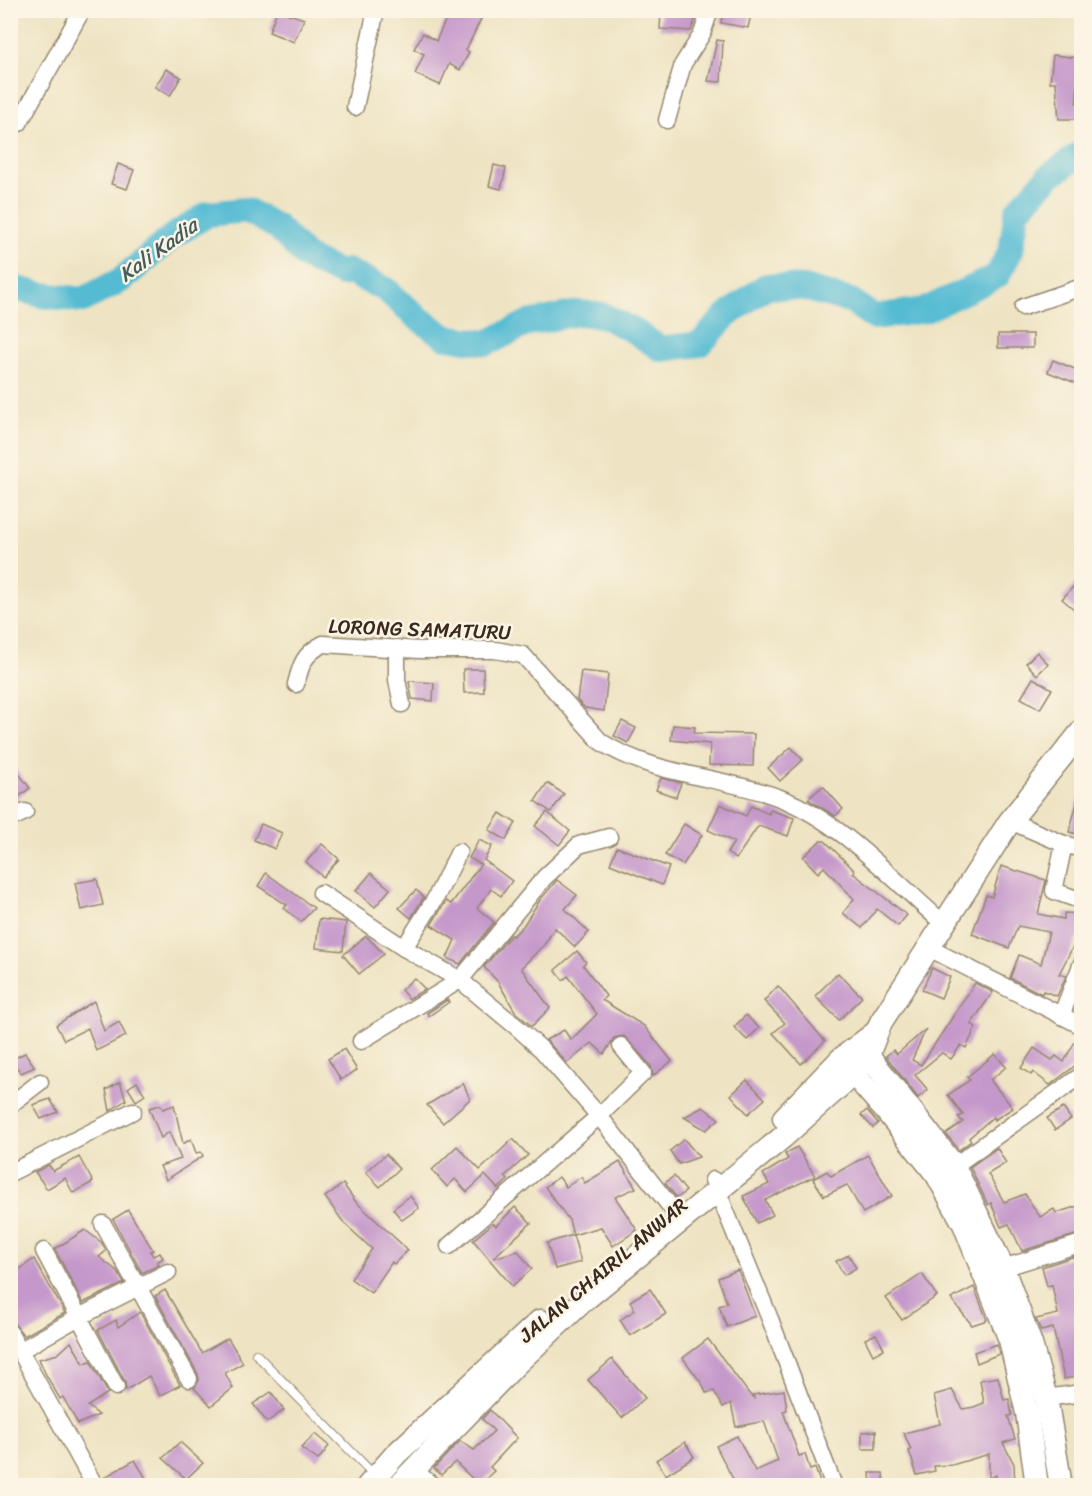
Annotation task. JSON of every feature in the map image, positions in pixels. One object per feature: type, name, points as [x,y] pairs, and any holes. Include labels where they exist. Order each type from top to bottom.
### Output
[{"type":"main road","name":"JALAN CHAIRIL ANWAR","points":[[372,1481],[396,1454],[571,1293],[674,1211],[783,1137],[859,1053],[1010,821],[1082,731]]},
{"type":"main road","points":[[859,1053],[954,1166],[1003,1268],[1031,1344],[1046,1398],[1061,1485]]},
{"type":"main road","points":[[859,1053],[887,1112],[937,1175],[964,1224],[1010,1340],[1027,1413],[1037,1485]]},
{"type":"main road","name":"JALAN CHAIRIL ANWAR","points":[[406,1477],[583,1300],[715,1185]]},
{"type":"street","points":[[19,123],[82,10]]},
{"type":"street","points":[[355,107],[376,10]]},
{"type":"street","points":[[667,120],[683,64],[702,34],[711,10]]},
{"type":"street","points":[[1023,307],[1082,287]]},
{"type":"street","name":"LORONG SAMATURU","points":[[296,684],[302,660],[323,644],[495,650],[524,655],[607,746],[638,760],[777,797],[805,809],[880,866],[943,923]]},
{"type":"street","points":[[397,648],[397,680],[402,704]]},
{"type":"street","points":[[1010,821],[1082,849]]},
{"type":"street","points":[[361,1041],[460,980],[544,878],[579,845],[609,837]]},
{"type":"street","points":[[1064,843],[1054,891],[1082,901]]},
{"type":"street","points":[[404,948],[435,899],[459,852]]},
{"type":"street","points":[[321,892],[404,948],[460,980],[542,1050],[599,1116],[674,1211]]},
{"type":"street","points":[[929,948],[1082,1026]]},
{"type":"street","points":[[1061,1016],[1082,963]]},
{"type":"street","points":[[449,1246],[599,1116],[643,1073],[621,1046]]},
{"type":"street","points":[[954,1166],[1082,1075]]},
{"type":"street","points":[[10,1105],[40,1082]]},
{"type":"street","points":[[10,1173],[133,1111]]},
{"type":"street","points":[[715,1185],[834,1485]]},
{"type":"street","points":[[103,1224],[189,1379]]},
{"type":"street","points":[[1003,1268],[1082,1243]]},
{"type":"street","points":[[44,1251],[116,1387]]},
{"type":"street","points":[[21,1350],[137,1286],[168,1272]]},
{"type":"street","points":[[10,1333],[95,1485]]},
{"type":"street","points":[[1046,1398],[1082,1392]]},
{"type":"street","points":[[406,1477],[433,1485]]},
{"type":"lane","points":[[256,1354],[372,1481]]},
{"type":"building","points":[[277,10],[304,19],[294,42],[269,32]]},
{"type":"building","points":[[450,10],[463,10],[481,19],[466,50],[469,52],[460,70],[449,64],[440,85],[415,74],[424,54],[414,49],[423,33],[436,41]]},
{"type":"building","points":[[661,10],[699,10],[691,31],[660,29]]},
{"type":"building","points":[[723,10],[752,10],[748,28],[721,23]]},
{"type":"building","points":[[717,40],[723,41],[721,82],[708,81]]},
{"type":"building","points":[[1053,55],[1080,58],[1076,103],[1082,104],[1082,119],[1059,119],[1056,82],[1050,82]]},
{"type":"building","points":[[166,69],[181,77],[170,96],[155,87]]},
{"type":"building","points":[[118,164],[134,170],[127,189],[111,184]]},
{"type":"building","points":[[494,165],[506,168],[501,189],[489,186]]},
{"type":"building","points":[[998,334],[1033,334],[1033,348],[998,348]]},
{"type":"building","points":[[1053,360],[1082,372],[1078,384],[1048,372]]},
{"type":"building","points":[[1082,577],[1082,616],[1062,599]]},
{"type":"building","points":[[1037,652],[1048,664],[1037,675],[1026,663]]},
{"type":"building","points":[[463,669],[483,669],[484,692],[464,693]]},
{"type":"building","points":[[581,671],[608,674],[604,711],[585,708],[577,700]]},
{"type":"building","points":[[1033,678],[1052,689],[1040,709],[1021,698]]},
{"type":"building","points":[[409,681],[434,683],[433,701],[412,699]]},
{"type":"building","points":[[622,721],[636,728],[628,743],[614,736]]},
{"type":"building","points":[[673,725],[695,727],[694,733],[754,734],[753,766],[709,765],[710,744],[671,740]]},
{"type":"building","points":[[791,747],[803,760],[780,781],[768,768]]},
{"type":"building","points":[[10,762],[30,788],[10,803]]},
{"type":"building","points":[[661,778],[681,783],[676,797],[656,790]]},
{"type":"building","points":[[547,783],[564,794],[551,812],[535,801]]},
{"type":"building","points":[[823,786],[843,809],[835,816],[808,799]]},
{"type":"building","points":[[1078,800],[1082,801],[1082,835],[1069,832]]},
{"type":"building","points":[[720,804],[746,816],[751,806],[769,814],[770,810],[794,818],[788,836],[759,826],[736,859],[727,853],[734,842],[708,830]]},
{"type":"building","points":[[547,812],[570,831],[559,845],[535,826]]},
{"type":"building","points":[[500,813],[516,823],[506,840],[489,830]]},
{"type":"building","points":[[261,824],[282,833],[275,849],[254,840]]},
{"type":"building","points":[[684,824],[702,835],[683,865],[665,855]]},
{"type":"building","points":[[479,840],[492,846],[484,860],[512,881],[501,896],[491,889],[477,908],[494,922],[460,964],[447,958],[455,940],[431,925],[446,901],[451,904],[481,864],[469,858]]},
{"type":"building","points":[[820,841],[825,841],[855,871],[853,873],[907,915],[898,926],[877,909],[862,928],[843,913],[854,899],[824,867],[818,873],[803,857]]},
{"type":"building","points":[[322,844],[339,859],[323,877],[306,862]]},
{"type":"building","points":[[617,847],[669,867],[662,885],[610,864]]},
{"type":"building","points":[[1001,866],[1046,880],[1038,914],[1064,919],[1064,913],[1082,914],[1082,937],[1078,937],[1059,974],[1066,976],[1057,996],[1043,991],[1042,994],[1010,978],[1019,955],[1041,964],[1049,932],[1018,926],[1009,948],[972,934],[986,895],[992,897]]},
{"type":"building","points":[[266,873],[314,908],[301,922],[284,908],[287,905],[258,886]]},
{"type":"building","points":[[371,873],[390,889],[375,907],[356,891]]},
{"type":"building","points":[[97,879],[103,905],[81,910],[75,883]]},
{"type":"building","points":[[557,880],[577,895],[565,909],[589,932],[575,947],[555,928],[544,945],[521,968],[550,1008],[532,1026],[516,1013],[498,982],[484,967],[511,935],[513,936],[523,926]]},
{"type":"building","points":[[416,890],[424,897],[411,918],[399,908]]},
{"type":"building","points":[[319,919],[346,922],[343,951],[316,948]]},
{"type":"building","points":[[366,936],[384,954],[359,974],[343,955]]},
{"type":"building","points":[[577,951],[586,962],[583,965],[606,996],[602,1000],[644,1026],[672,1061],[653,1076],[651,1066],[624,1036],[614,1038],[604,1054],[592,1043],[567,1063],[546,1040],[564,1030],[571,1040],[597,1014],[568,976],[563,980],[555,970]]},
{"type":"building","points":[[932,968],[950,977],[941,998],[922,990]]},
{"type":"building","points":[[838,973],[862,997],[839,1020],[815,996]]},
{"type":"building","points":[[414,978],[425,989],[409,999],[401,990]]},
{"type":"building","points":[[975,983],[993,992],[971,1024],[976,1027],[966,1048],[961,1045],[951,1059],[942,1053],[915,1075],[928,1090],[918,1098],[886,1056],[893,1050],[897,1054],[926,1029],[912,1060],[921,1065]]},
{"type":"building","points":[[778,986],[825,1041],[801,1064],[773,1033],[785,1023],[764,1001]]},
{"type":"building","points":[[1082,993],[1082,1014],[1075,1010]]},
{"type":"building","points":[[447,1000],[449,1002],[429,1016],[427,1013]]},
{"type":"building","points":[[94,1001],[104,1031],[119,1022],[126,1036],[96,1051],[88,1028],[64,1040],[56,1025]]},
{"type":"building","points":[[746,1015],[759,1028],[747,1040],[734,1027]]},
{"type":"building","points":[[1078,1036],[1082,1036],[1082,1065],[1076,1065],[1050,1085],[1033,1072],[1031,1075],[1021,1068],[1034,1048],[1052,1060],[1056,1056],[1064,1062]]},
{"type":"building","points":[[344,1049],[357,1070],[341,1080],[328,1059]]},
{"type":"building","points":[[25,1053],[35,1067],[21,1073],[11,1060]]},
{"type":"building","points":[[995,1054],[1006,1067],[990,1080],[1013,1108],[994,1120],[993,1117],[969,1138],[971,1141],[959,1150],[946,1134],[963,1122],[958,1117],[963,1115],[948,1095],[970,1080],[967,1077]]},
{"type":"building","points":[[747,1080],[765,1099],[748,1114],[731,1095]]},
{"type":"building","points":[[120,1082],[126,1100],[110,1111],[106,1090]]},
{"type":"building","points":[[137,1082],[145,1095],[136,1101],[128,1088]]},
{"type":"building","points":[[463,1083],[470,1099],[443,1123],[427,1105]]},
{"type":"building","points":[[50,1099],[58,1112],[41,1119],[33,1105]]},
{"type":"building","points":[[160,1105],[163,1109],[174,1105],[183,1144],[191,1139],[196,1153],[201,1152],[203,1156],[166,1180],[160,1166],[181,1159],[169,1132],[161,1138],[149,1108]]},
{"type":"building","points":[[703,1107],[719,1119],[706,1130],[684,1117]]},
{"type":"building","points":[[1063,1108],[1071,1119],[1055,1130],[1047,1118]]},
{"type":"building","points":[[867,1110],[878,1123],[873,1128],[861,1115]]},
{"type":"building","points":[[513,1139],[528,1155],[505,1176],[508,1180],[498,1189],[485,1175],[467,1192],[455,1179],[447,1187],[432,1170],[457,1146],[480,1170]]},
{"type":"building","points":[[684,1139],[699,1157],[679,1164],[670,1151]]},
{"type":"building","points":[[797,1147],[815,1176],[765,1200],[773,1215],[757,1223],[743,1196],[769,1184],[763,1174],[788,1159],[785,1154]]},
{"type":"building","points":[[997,1148],[1006,1163],[988,1174],[1004,1202],[1025,1194],[1040,1217],[1054,1209],[1056,1213],[1078,1206],[1082,1233],[1022,1251],[1009,1224],[1001,1227],[991,1203],[988,1205],[970,1167]]},
{"type":"building","points":[[386,1154],[399,1169],[380,1187],[366,1172]]},
{"type":"building","points":[[868,1155],[892,1196],[863,1213],[847,1185],[824,1196],[813,1179],[827,1171],[831,1176]]},
{"type":"building","points":[[79,1157],[93,1182],[73,1193],[65,1178],[47,1189],[35,1172],[49,1165],[53,1171]]},
{"type":"building","points":[[620,1162],[636,1188],[615,1197],[637,1230],[613,1246],[601,1227],[573,1235],[569,1220],[545,1187],[559,1177],[566,1187],[581,1177],[585,1183]]},
{"type":"building","points":[[674,1176],[686,1191],[677,1198],[665,1183]]},
{"type":"building","points":[[343,1184],[356,1202],[408,1250],[394,1264],[392,1262],[371,1293],[351,1279],[372,1249],[344,1223],[325,1197]]},
{"type":"building","points":[[410,1196],[419,1208],[402,1220],[393,1209]]},
{"type":"building","points":[[515,1207],[531,1223],[493,1258],[518,1251],[532,1269],[512,1286],[473,1240],[493,1223],[496,1226]]},
{"type":"building","points":[[128,1210],[153,1250],[150,1251],[153,1256],[160,1253],[163,1258],[157,1262],[159,1265],[142,1273],[113,1219]]},
{"type":"building","points":[[85,1230],[101,1242],[106,1251],[99,1257],[117,1271],[124,1283],[83,1303],[55,1249]]},
{"type":"building","points":[[573,1235],[581,1262],[555,1269],[547,1243]]},
{"type":"building","points":[[849,1255],[856,1268],[844,1275],[836,1261]]},
{"type":"building","points":[[1075,1256],[1082,1282],[1082,1302],[1076,1303],[1082,1323],[1082,1376],[1064,1379],[1053,1328],[1041,1331],[1036,1319],[1058,1314],[1052,1285],[1047,1286],[1042,1267]]},
{"type":"building","points":[[34,1259],[65,1313],[24,1336],[14,1323],[10,1276]]},
{"type":"building","points":[[738,1270],[755,1316],[727,1327],[719,1306],[727,1303],[718,1278]]},
{"type":"building","points":[[922,1274],[937,1296],[902,1320],[886,1298]]},
{"type":"building","points":[[974,1287],[987,1320],[972,1325],[951,1299]]},
{"type":"building","points":[[650,1289],[666,1314],[630,1336],[620,1320],[635,1310],[630,1301]]},
{"type":"building","points":[[165,1290],[202,1353],[228,1338],[243,1363],[225,1373],[233,1388],[211,1406],[194,1388],[199,1380],[198,1374],[155,1296]]},
{"type":"building","points":[[140,1312],[180,1385],[160,1396],[149,1376],[126,1390],[125,1382],[98,1330],[116,1320],[118,1327]]},
{"type":"building","points":[[876,1334],[884,1349],[873,1355],[865,1339]]},
{"type":"building","points":[[708,1339],[754,1398],[753,1395],[784,1390],[787,1410],[783,1411],[799,1456],[805,1454],[810,1470],[815,1468],[821,1485],[736,1485],[716,1446],[737,1436],[755,1471],[778,1461],[764,1421],[736,1427],[731,1403],[723,1407],[714,1391],[706,1393],[703,1385],[683,1358]]},
{"type":"building","points":[[71,1342],[84,1364],[90,1361],[108,1393],[88,1406],[99,1415],[78,1424],[63,1397],[60,1399],[39,1359],[58,1354]]},
{"type":"building","points":[[997,1344],[999,1354],[977,1363],[974,1352]]},
{"type":"building","points":[[612,1359],[645,1398],[622,1418],[588,1380]]},
{"type":"building","points":[[998,1377],[1004,1400],[1009,1399],[1012,1415],[1008,1416],[1015,1439],[1003,1443],[1014,1464],[1015,1485],[997,1485],[996,1475],[989,1478],[989,1454],[952,1465],[934,1466],[935,1471],[917,1475],[904,1433],[940,1424],[934,1395],[952,1390],[963,1409],[974,1407],[984,1403],[980,1380]]},
{"type":"building","points":[[271,1392],[284,1410],[267,1422],[253,1404]]},
{"type":"building","points":[[490,1410],[517,1438],[490,1467],[494,1471],[479,1485],[455,1462],[441,1475],[434,1468],[460,1441],[474,1450],[494,1431],[482,1419]]},
{"type":"building","points":[[876,1431],[876,1449],[862,1449],[862,1432]]},
{"type":"building","points":[[315,1434],[329,1446],[318,1460],[301,1448]]},
{"type":"building","points":[[180,1442],[203,1463],[186,1479],[163,1458]]},
{"type":"building","points":[[685,1442],[694,1457],[666,1475],[656,1460]]},
{"type":"building","points":[[135,1460],[150,1485],[110,1485],[105,1477]]},
{"type":"building","points":[[870,1473],[883,1473],[884,1485],[871,1485]]},
{"type":"waterway","name":"Kali Kadia","points":[[10,287],[42,295],[83,300],[121,280],[173,236],[208,214],[246,210],[277,227],[306,257],[342,274],[347,271],[385,289],[418,318],[445,337],[487,343],[528,323],[578,313],[602,315],[634,331],[661,349],[700,344],[726,316],[766,286],[804,288],[851,301],[874,317],[925,310],[997,276],[1011,250],[1017,211],[1049,176],[1082,153]]}]
